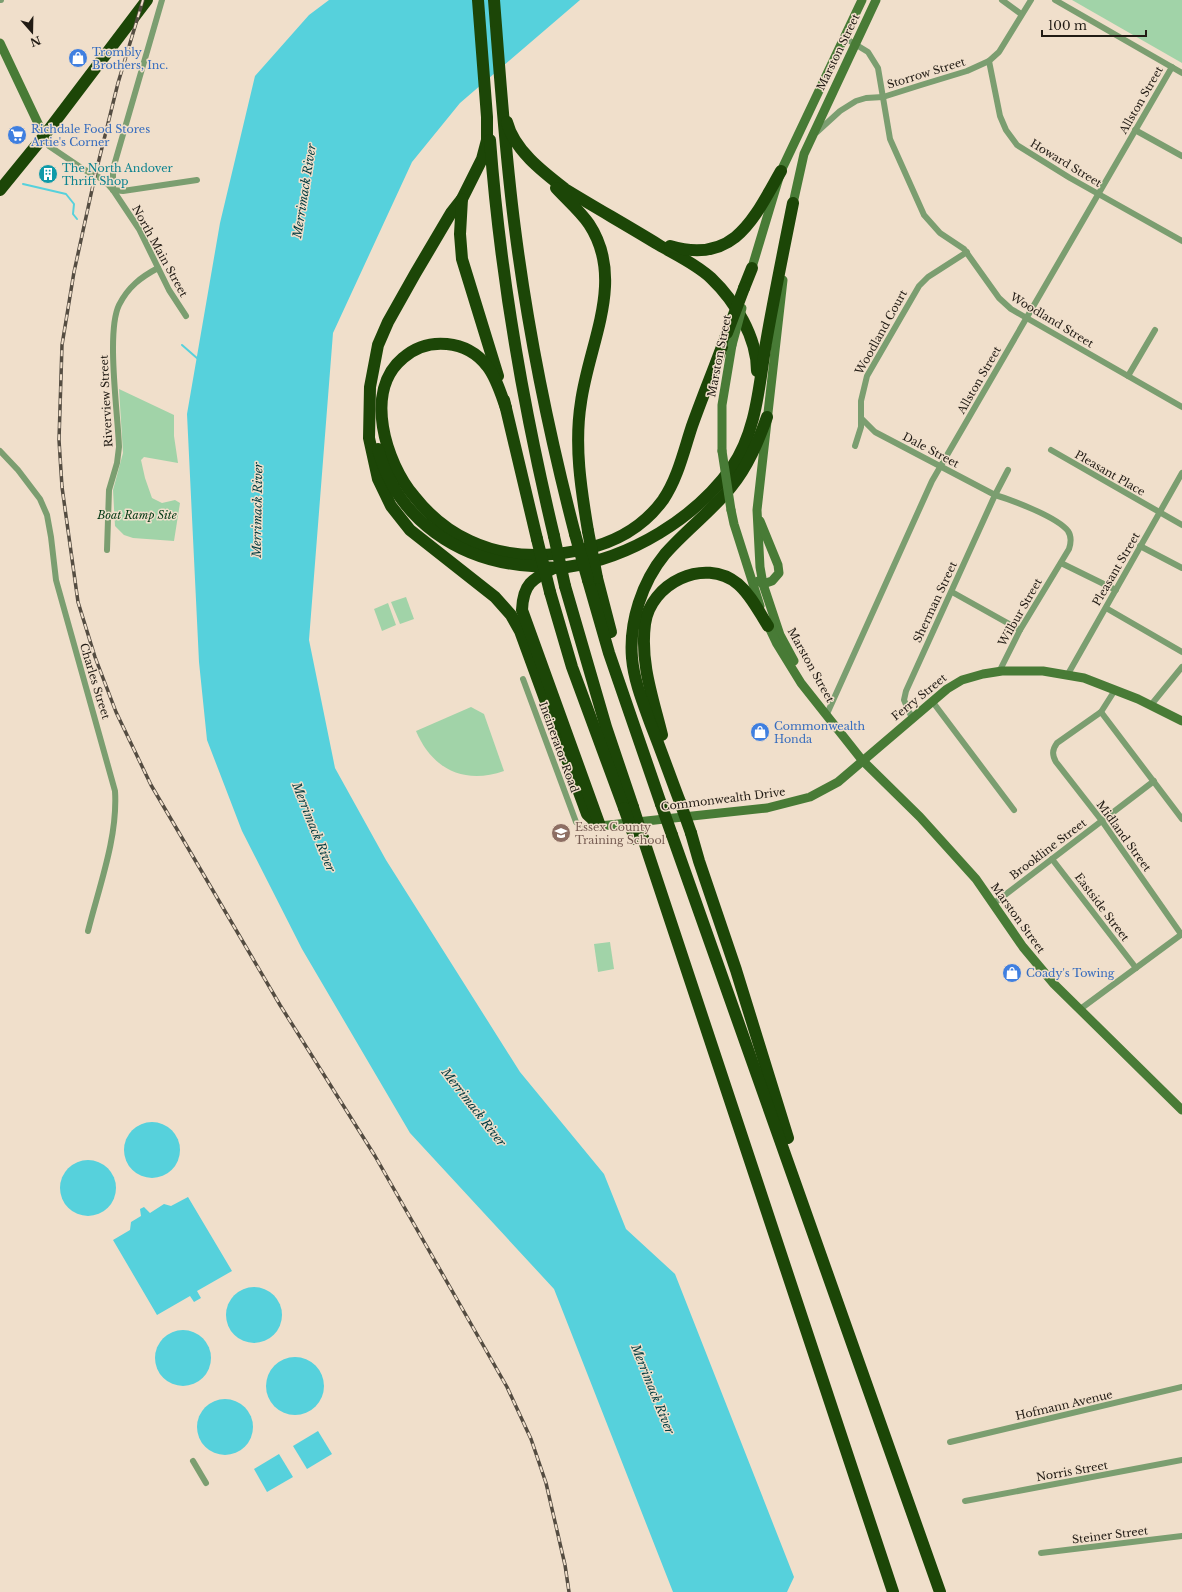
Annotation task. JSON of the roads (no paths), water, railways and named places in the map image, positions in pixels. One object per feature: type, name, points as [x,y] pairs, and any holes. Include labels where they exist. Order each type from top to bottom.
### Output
[{"type":"highway","points":[[0,190],[44,136],[148,0]]},
{"type":"highway","points":[[479,0],[487,117],[487,140],[482,159],[462,199],[451,213],[385,328],[375,358],[370,387],[369,438],[371,454],[378,479],[391,506],[410,530],[495,597],[511,615],[520,631],[587,814],[600,826]]},
{"type":"highway","points":[[479,0],[491,154],[504,274],[528,409],[565,586],[628,807]]},
{"type":"highway","points":[[494,0],[503,107],[509,131],[521,148],[546,175],[565,189],[710,277],[728,296],[745,324],[752,342],[757,363],[757,389]]},
{"type":"highway","points":[[494,0],[506,144],[515,229],[531,330],[564,491],[576,534],[592,579],[609,654],[940,1592]]},
{"type":"highway","points":[[652,241],[686,250],[703,250],[721,245],[734,239],[752,222],[781,170]]},
{"type":"highway","points":[[546,175],[550,182],[582,215],[589,225],[599,244],[606,270],[606,289],[601,315],[580,403],[578,450],[592,579]]},
{"type":"highway","points":[[462,199],[460,234],[462,259],[497,370],[550,592],[572,667],[628,807],[671,924],[893,1592]]},
{"type":"highway","points":[[370,422],[383,466],[396,491],[414,514],[436,534],[463,550],[489,560],[516,565],[555,568],[588,562],[626,550],[662,531],[691,509],[718,484],[732,466],[744,444],[752,421],[793,203]]},
{"type":"highway","points":[[506,408],[489,368],[469,350],[458,345],[433,344],[404,356],[393,368],[385,384],[382,411],[384,432],[392,458],[412,495],[424,508],[448,528],[471,542],[497,551],[519,554],[549,555],[567,553],[600,546],[620,537],[653,512],[669,490],[752,268]]},
{"type":"highway","points":[[767,417],[748,461],[731,488],[665,554],[648,578],[638,607],[632,632],[632,658],[638,690],[691,833],[698,861],[736,970],[785,1126],[807,1213]]},
{"type":"highway","points":[[555,568],[538,576],[527,585],[523,597],[522,610],[600,826]]},
{"type":"highway","points":[[680,802],[646,674],[644,642],[645,622],[652,601],[668,585],[687,575],[707,573],[725,576],[738,584],[750,598],[768,626]]},
{"type":"main road","name":"Marston Street","points":[[752,268],[781,170],[862,0]]},
{"type":"main road","name":"Marston Street","points":[[826,716],[780,635],[763,584],[760,567],[757,510],[793,203],[801,164],[809,142],[876,0]]},
{"type":"main road","points":[[0,43],[44,136]]},
{"type":"main road","name":"Marston Street","points":[[745,290],[732,345],[722,405],[722,451],[731,510],[746,566],[768,626],[790,667],[826,716],[862,760],[952,852],[976,879],[1027,952],[1054,984],[1182,1110]]},
{"type":"main road","points":[[746,566],[755,579],[763,584],[772,581],[777,577],[778,565],[763,530],[757,510]]},
{"type":"main road","name":"Ferry Street","points":[[862,760],[947,689],[962,680],[999,672],[1043,671],[1068,674],[1115,690],[1151,705],[1182,721]]},
{"type":"main road","name":"Commonwealth Drive","points":[[600,826],[754,810],[783,805],[810,797],[828,789],[862,760]]},
{"type":"street","points":[[162,0],[113,169],[113,190],[123,191],[197,180]]},
{"type":"street","points":[[1002,0],[1021,14]]},
{"type":"street","name":"Storrow Street","points":[[809,142],[824,124],[840,111],[856,101],[883,96],[967,71],[989,61],[999,52],[1030,0]]},
{"type":"street","points":[[1055,0],[1182,73]]},
{"type":"street","name":"Woodland Street","points":[[845,38],[868,52],[875,62],[880,74],[890,138],[924,215],[940,233],[958,244],[967,252],[999,298],[1011,309],[1026,318],[1182,406]]},
{"type":"street","name":"Howard Street","points":[[989,61],[1000,116],[1011,138],[1026,151],[1098,194],[1182,241]]},
{"type":"street","name":"Allston Street","points":[[826,716],[940,467],[1172,67]]},
{"type":"street","points":[[1136,130],[1182,156]]},
{"type":"street","name":"North Main Street","points":[[44,136],[49,146],[83,169],[104,180],[113,190],[132,218],[158,268],[186,316]]},
{"type":"street","name":"Woodland Court","points":[[855,446],[862,419],[861,401],[867,376],[915,291],[928,278],[967,252]]},
{"type":"street","name":"Riverview Street","points":[[107,550],[109,495],[117,463],[119,447],[114,319],[118,307],[129,289],[136,281],[158,268]]},
{"type":"street","points":[[1128,376],[1155,330]]},
{"type":"street","name":"Dale Street","points":[[862,419],[875,432],[995,495],[1029,507],[1067,530],[1070,536],[1070,545],[1061,563]]},
{"type":"street","name":"Pleasant Place","points":[[1051,450],[1182,525]]},
{"type":"street","name":"Charles Street","points":[[0,451],[18,470],[36,494],[47,515],[52,537],[56,580],[115,791],[116,817],[112,838],[88,931]]},
{"type":"street","name":"Sherman Street","points":[[912,718],[905,704],[904,697],[995,495],[1008,470]]},
{"type":"street","name":"Pleasant Street","points":[[1068,674],[1182,473]]},
{"type":"street","points":[[1140,546],[1182,568]]},
{"type":"street","points":[[1061,563],[1116,590]]},
{"type":"street","name":"Wilbur Street","points":[[999,672],[1020,630],[1061,563]]},
{"type":"street","points":[[952,592],[1020,630]]},
{"type":"street","points":[[1106,608],[1182,652]]},
{"type":"street","points":[[1151,705],[1182,667]]},
{"type":"street","name":"Incinerator Road","points":[[523,679],[576,822]]},
{"type":"street","points":[[1115,690],[1101,712],[1182,819]]},
{"type":"street","points":[[932,702],[1014,810]]},
{"type":"street","name":"Midland Street","points":[[1101,712],[1057,743],[1054,748],[1053,755],[1056,762],[1102,821],[1182,934]]},
{"type":"street","name":"Brookline Street","points":[[993,904],[1154,781]]},
{"type":"street","name":"Commonwealth Drive","points":[[576,822],[582,827],[600,826]]},
{"type":"street","name":"Eastside Street","points":[[1052,859],[1136,968]]},
{"type":"street","points":[[1079,1010],[1182,934]]},
{"type":"street","name":"Hofmann Avenue","points":[[950,1442],[1182,1387]]},
{"type":"street","name":"Norris Street","points":[[965,1501],[1182,1460]]},
{"type":"street","points":[[193,1461],[206,1483]]},
{"type":"street","name":"Steiner Street","points":[[1041,1554],[1182,1536]]},
{"type":"water","name":"Merrimack River","points":[[329,0],[580,0],[460,103],[412,162],[333,333],[309,640],[335,768],[386,860],[520,1072],[604,1174],[626,1229],[675,1274],[794,1577],[787,1592],[673,1592],[554,1289],[410,1133],[302,949],[242,831],[207,740],[199,662],[187,414],[220,223],[255,76],[309,15]]},
{"type":"water","points":[[146,1122],[158,1122],[168,1126],[176,1134],[180,1144],[180,1156],[176,1166],[168,1174],[158,1178],[146,1178],[136,1174],[128,1166],[124,1156],[124,1144],[128,1134],[136,1126]]},
{"type":"water","points":[[88,1160],[99,1162],[108,1168],[114,1177],[116,1188],[114,1199],[108,1208],[99,1214],[88,1216],[77,1214],[68,1208],[62,1199],[60,1188],[62,1177],[68,1168],[77,1162]]},
{"type":"water","points":[[188,1197],[232,1271],[197,1291],[201,1298],[194,1302],[190,1296],[157,1315],[113,1240],[130,1230],[131,1222],[141,1216],[140,1209],[144,1207],[150,1213],[164,1204],[171,1206]]},
{"type":"water","points":[[248,1287],[260,1287],[270,1291],[278,1299],[282,1309],[282,1321],[278,1331],[270,1339],[260,1343],[248,1343],[238,1339],[230,1331],[226,1321],[226,1309],[230,1299],[238,1291]]},
{"type":"water","points":[[183,1330],[194,1332],[203,1338],[209,1347],[211,1358],[209,1369],[203,1378],[194,1384],[183,1386],[172,1384],[163,1378],[157,1369],[155,1358],[157,1347],[163,1338],[172,1332]]},
{"type":"water","points":[[295,1357],[306,1359],[319,1370],[322,1375],[324,1386],[322,1397],[311,1410],[306,1413],[295,1415],[284,1413],[271,1402],[268,1397],[266,1386],[268,1375],[279,1362],[284,1359]]},
{"type":"water","points":[[225,1399],[236,1401],[245,1407],[251,1416],[253,1427],[251,1438],[245,1447],[236,1453],[225,1455],[214,1453],[205,1447],[199,1438],[197,1427],[199,1416],[205,1407],[214,1401]]},
{"type":"water","points":[[318,1431],[332,1454],[307,1469],[293,1446]]},
{"type":"water","points":[[279,1454],[293,1477],[267,1492],[254,1469]]},
{"type":"waterway","points":[[23,184],[66,194],[74,204],[73,214],[77,219]]},
{"type":"waterway","points":[[182,345],[198,359]]},
{"type":"railway","points":[[143,0],[118,83],[95,176],[74,272],[62,345],[59,440],[62,487],[78,602],[95,657],[116,712],[151,785],[280,1005],[375,1156],[507,1387],[531,1439],[546,1483],[565,1565],[569,1592]]},
{"type":"place","name":"Trombly Brothers, Inc.","points":[[78,58]]},
{"type":"place","name":"Richdale Food Stores Artie's Corner","points":[[17,135]]},
{"type":"place","name":"The North Andover Thrift Shop","points":[[48,174]]},
{"type":"place","name":"Commonwealth Honda","points":[[760,732]]},
{"type":"place","name":"Essex County Training School","points":[[561,833]]},
{"type":"place","name":"Coady's Towing","points":[[1012,973]]},
{"type":"park label","name":"Boat Ramp Site","points":[[137,515]]}]
